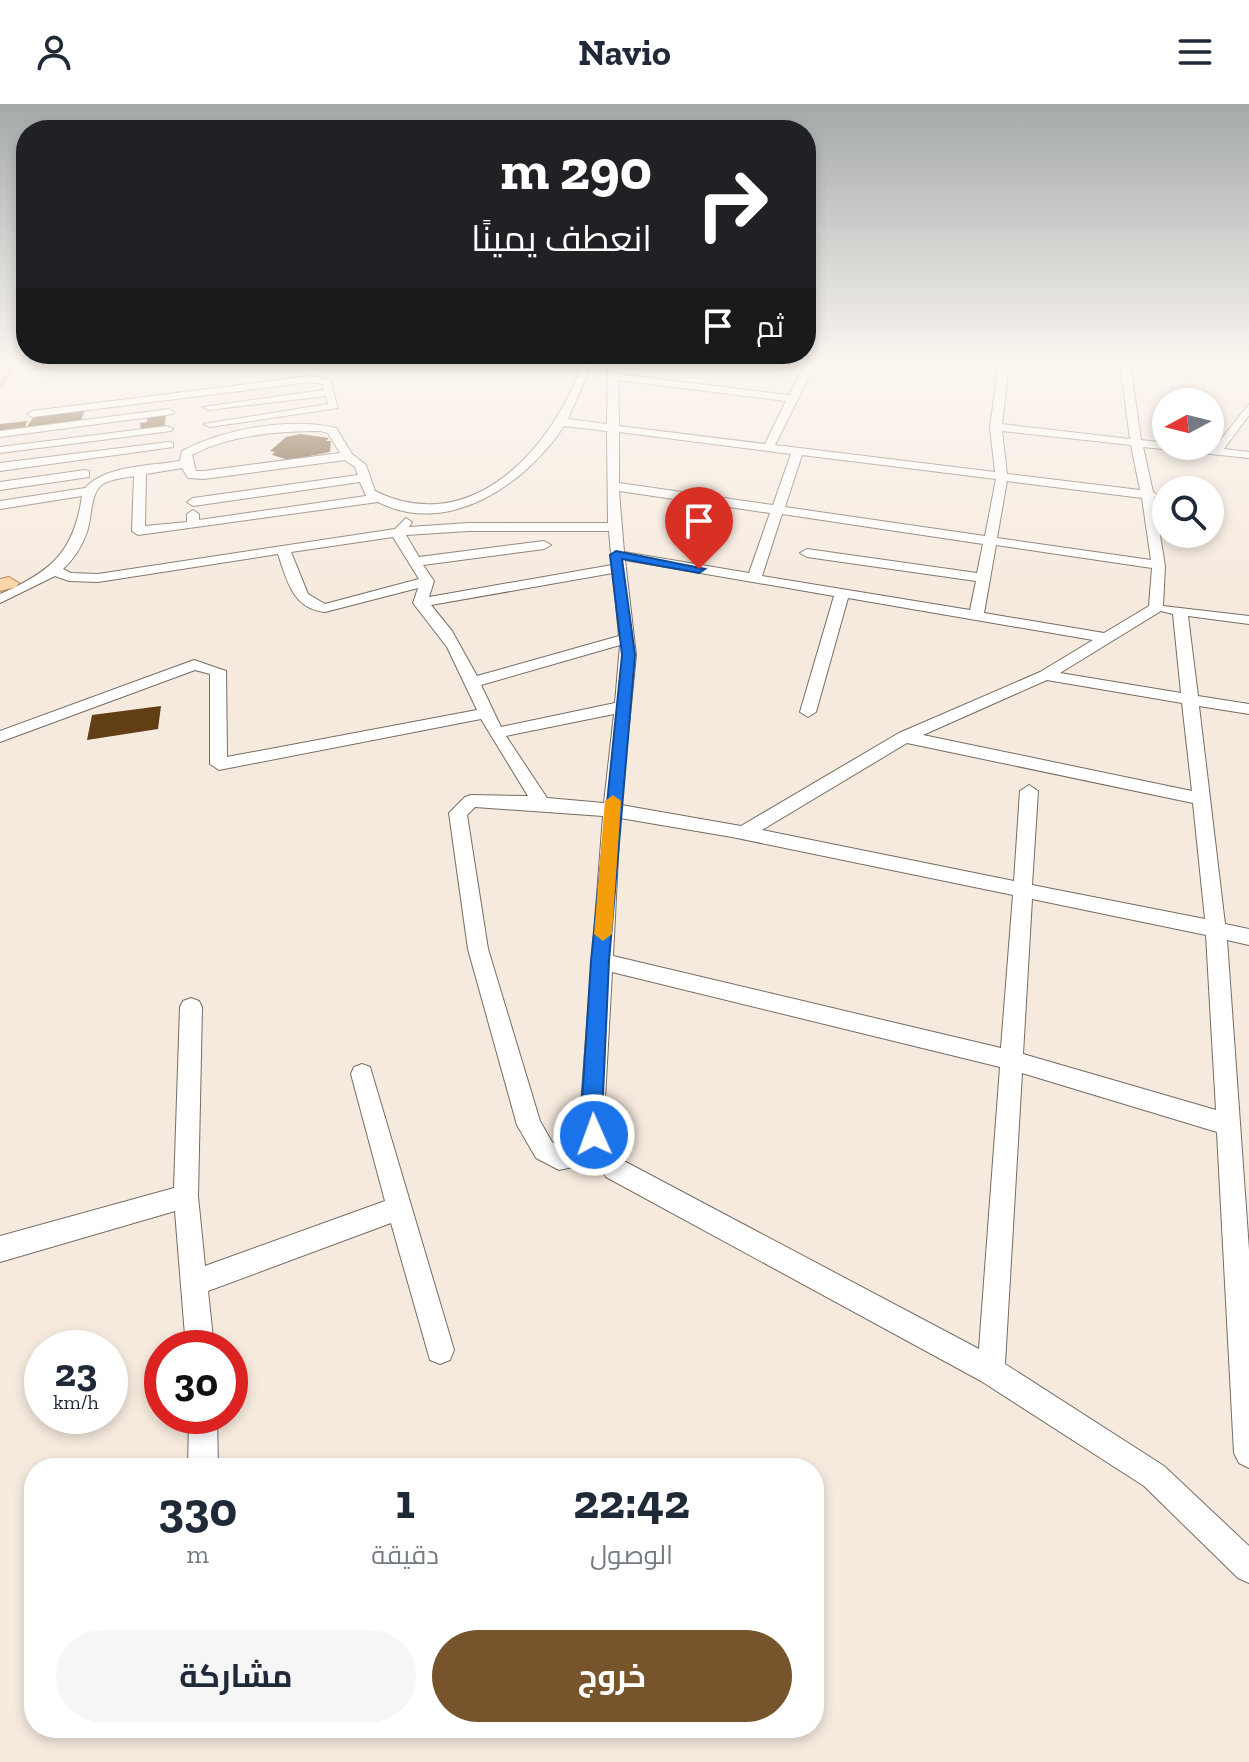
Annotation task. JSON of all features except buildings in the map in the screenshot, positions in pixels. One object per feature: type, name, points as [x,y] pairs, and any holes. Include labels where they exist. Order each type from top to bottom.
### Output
[{"type":"street","points":[[0,450],[72,440]]},
{"type":"street","points":[[85,474],[90,440]]},
{"type":"street","points":[[168,440],[169,445],[188,464],[193,525]]},
{"type":"street","points":[[188,464],[221,440]]},
{"type":"street","points":[[338,440],[347,456]]},
{"type":"street","points":[[0,505],[89,491],[102,480],[188,464],[347,456],[357,461],[365,485],[378,498],[395,505],[421,509],[469,503],[491,492],[547,440]]},
{"type":"street","points":[[611,440],[614,527],[628,655],[600,961],[592,1117],[601,1150],[615,1169],[991,1371],[1154,1476],[1249,1567]]},
{"type":"street","points":[[708,440],[1151,495]]},
{"type":"street","points":[[768,448],[772,440]]},
{"type":"street","points":[[976,617],[1002,478],[998,440]]},
{"type":"street","points":[[1113,440],[1152,445]]},
{"type":"street","points":[[1136,443],[1151,495],[1158,565],[1156,608]]},
{"type":"street","points":[[0,467],[169,445]]},
{"type":"street","points":[[754,579],[797,452]]},
{"type":"street","points":[[1224,452],[1249,455]]},
{"type":"street","points":[[140,471],[138,531],[378,498]]},
{"type":"street","points":[[0,486],[85,474],[102,480]]},
{"type":"street","points":[[193,502],[363,478]]},
{"type":"street","points":[[612,486],[1158,565]]},
{"type":"street","points":[[2,588],[59,567],[79,543],[86,521],[89,491]]},
{"type":"street","points":[[399,532],[421,509]]},
{"type":"street","points":[[542,527],[546,562]]},
{"type":"street","points":[[59,567],[69,577],[98,578],[399,532],[614,527]]},
{"type":"street","points":[[399,532],[402,545],[427,581],[420,603]]},
{"type":"street","points":[[284,551],[304,601],[311,607],[325,608],[427,581]]},
{"type":"street","points":[[807,553],[983,578]]},
{"type":"street","points":[[415,562],[617,561],[754,579],[1108,638]]},
{"type":"street","points":[[420,603],[546,562]]},
{"type":"street","points":[[808,712],[842,594]]},
{"type":"street","points":[[420,603],[433,614],[475,682],[496,733],[540,801]]},
{"type":"street","points":[[743,833],[905,737],[1045,675],[1156,608],[1249,620]]},
{"type":"street","points":[[1180,610],[1216,930],[1249,1453]]},
{"type":"street","points":[[475,682],[626,639]]},
{"type":"street","points":[[0,737],[194,665],[218,671],[219,764],[487,713]]},
{"type":"street","points":[[1045,675],[1249,709]]},
{"type":"street","points":[[496,733],[622,707]]},
{"type":"street","points":[[905,737],[1201,799]]},
{"type":"street","points":[[991,1371],[1029,791]]},
{"type":"street","points":[[601,1150],[559,1159],[544,1150],[537,1140],[511,1073],[478,949],[458,813],[471,801],[540,801],[612,810],[743,833],[1249,937]]},
{"type":"street","points":[[600,961],[1012,1060],[1226,1124]]},
{"type":"street","points":[[191,1007],[186,1196],[199,1330]]},
{"type":"street","points":[[362,1074],[440,1350]]},
{"type":"street","points":[[0,1249],[186,1196]]},
{"type":"street","points":[[196,1282],[399,1208]]},
{"type":"street","points":[[203,1434],[203,1458]]},
{"type":"slow traffic","points":[[603,934],[613,801]]},
{"type":"route","points":[[594,1135],[592,1117],[600,961],[628,655],[616,555],[699,569]]}]
